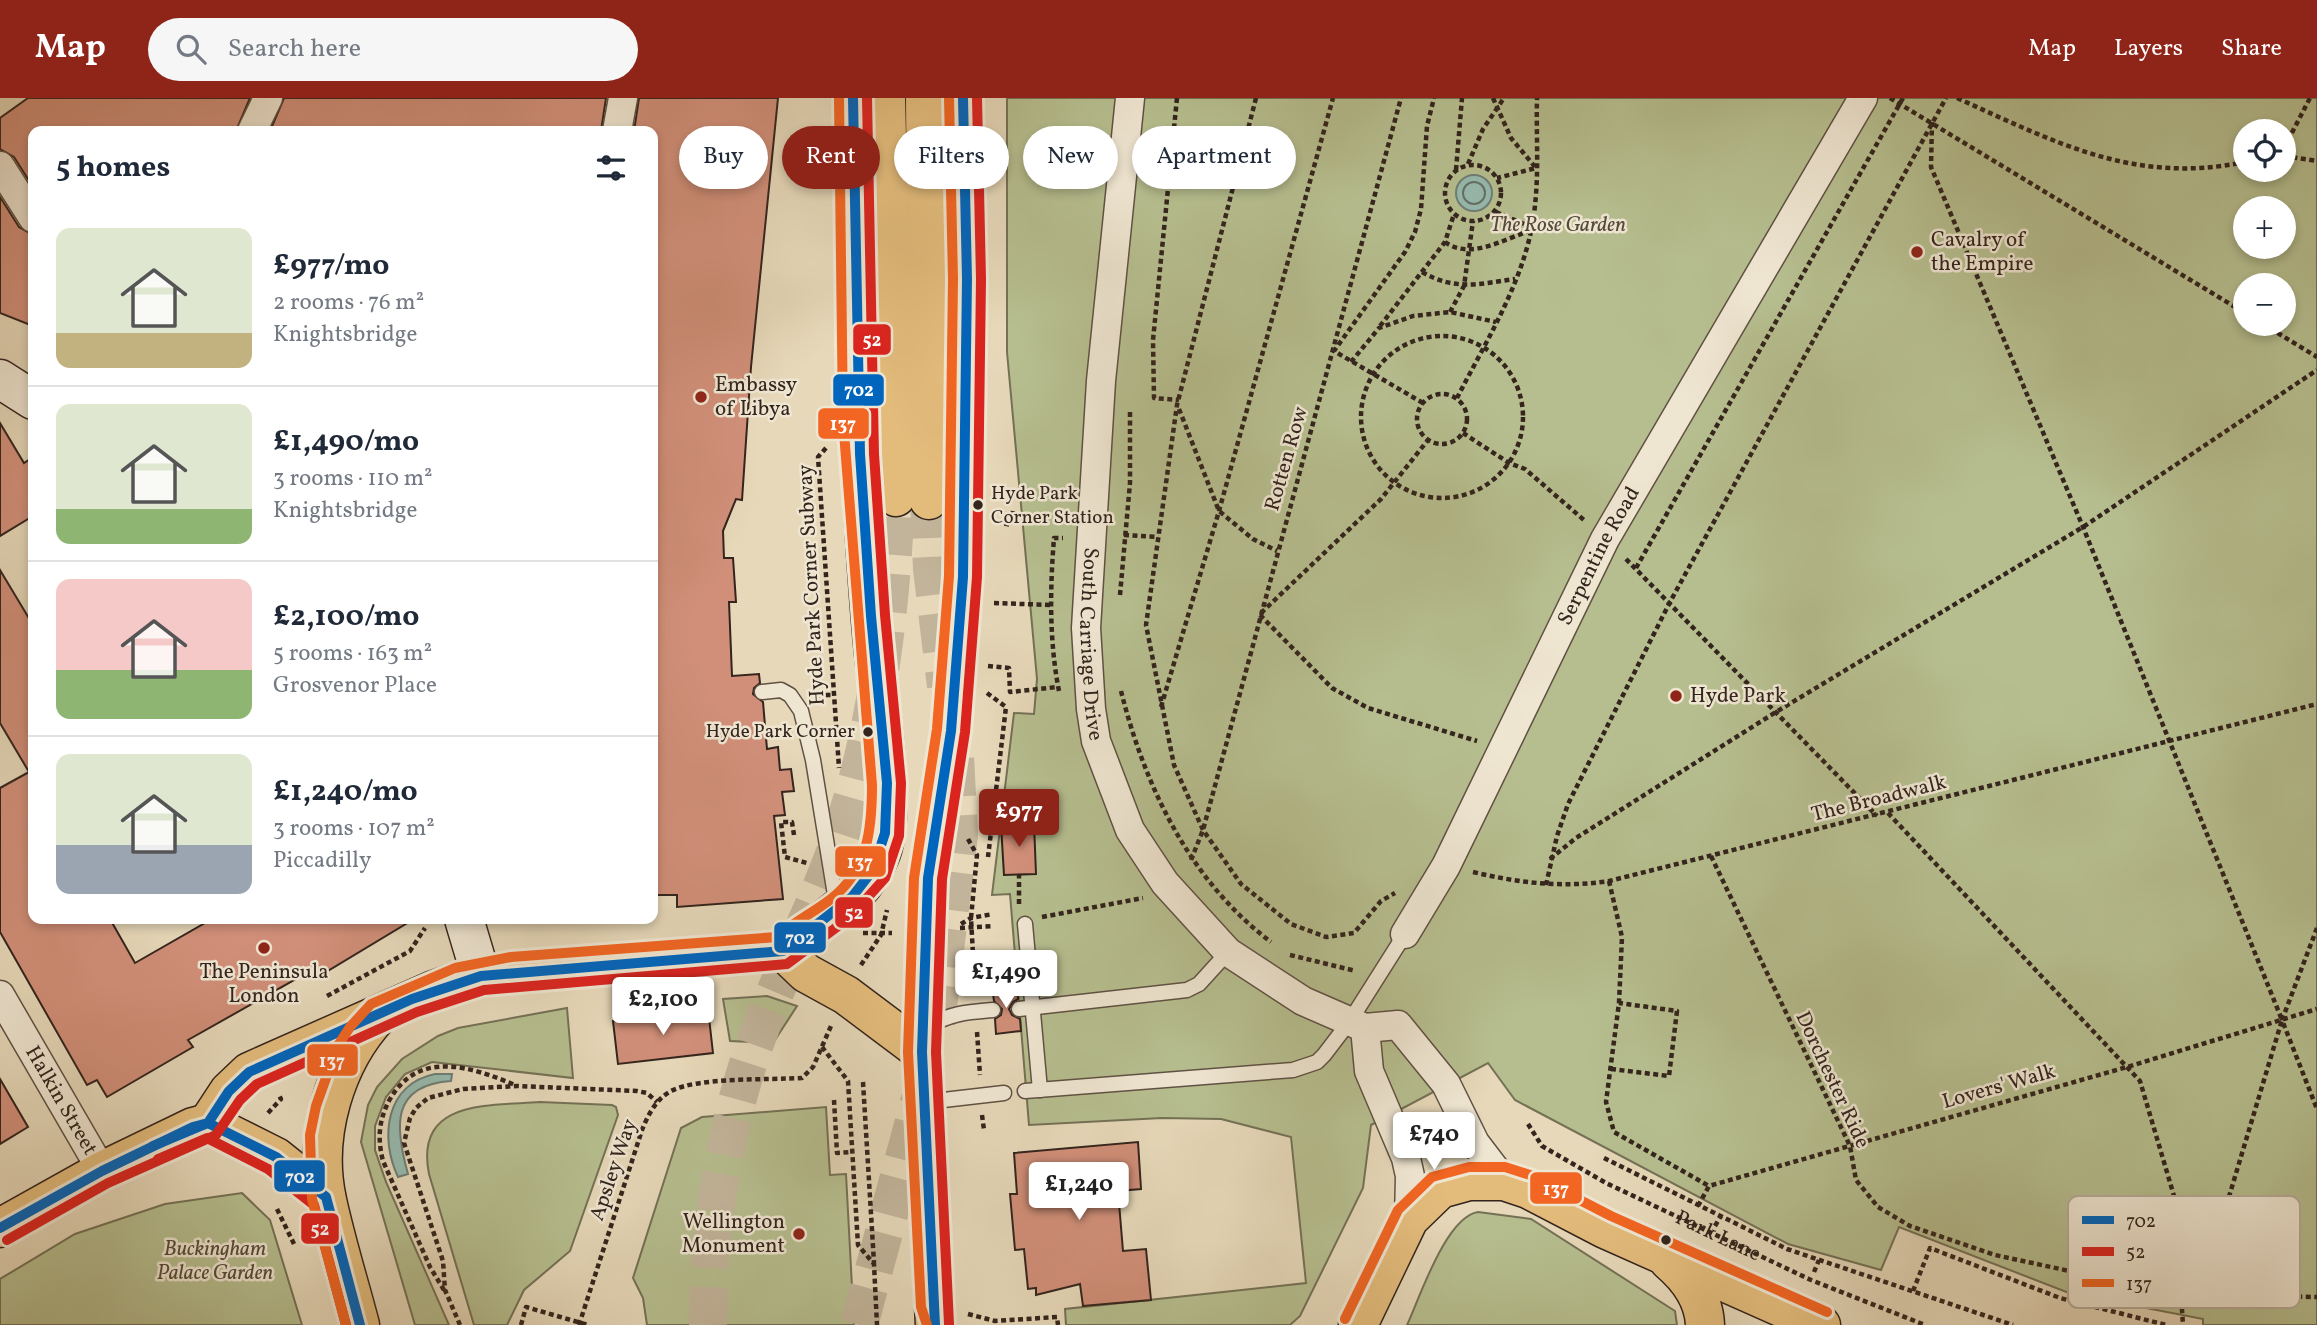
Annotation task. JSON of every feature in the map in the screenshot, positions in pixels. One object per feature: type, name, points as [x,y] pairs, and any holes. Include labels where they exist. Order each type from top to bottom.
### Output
[{"type":"main road","points":[[208,1123],[229,1091],[249,1072],[433,990],[481,976],[514,971],[783,951],[812,926],[838,912],[862,890],[876,868],[884,842],[886,784],[857,419],[853,98]]},
{"type":"main road","points":[[886,98],[913,498],[925,98]]},
{"type":"main road","points":[[937,1319],[923,1102],[922,1042],[928,878],[951,731],[963,577],[967,279],[963,98]]},
{"type":"main road","points":[[0,379],[28,397]]},
{"type":"main road","points":[[0,391],[28,399]]},
{"type":"main road","points":[[465,924],[481,976]]},
{"type":"main road","points":[[783,951],[806,973],[922,1042]]},
{"type":"main road","points":[[360,1325],[326,1197],[324,1136],[329,1110],[350,1053],[360,1035],[380,1014]]},
{"type":"main road","points":[[0,1228],[102,1171],[193,1127],[208,1123],[276,1157],[326,1197]]},
{"type":"main road","name":"Park Lane","points":[[1360,1323],[1409,1219],[1440,1189],[1469,1181],[1504,1181],[1552,1199],[1605,1229],[1821,1325]]},
{"type":"main road","points":[[1662,1255],[1685,1275],[1701,1301],[1705,1325]]},
{"type":"street","points":[[254,126],[268,98]]},
{"type":"street","points":[[618,126],[623,98]]},
{"type":"street","name":"South Carriage Drive","points":[[1130,98],[1099,404],[1086,628],[1091,709],[1107,774],[1130,831],[1166,883],[1228,951],[1303,1001],[1357,1025],[1398,1024],[1446,1084],[1475,1143],[1504,1181]]},
{"type":"street","name":"Serpentine Road","points":[[1405,934],[1446,866],[1605,539],[1863,98]]},
{"type":"street","points":[[0,166],[28,210]]},
{"type":"street","name":"Halkin Street","points":[[0,995],[102,1171]]},
{"type":"street","points":[[1357,1025],[1369,1070],[1406,1158],[1410,1176],[1409,1219]]},
{"type":"lane","points":[[762,692],[781,690],[790,695],[801,711],[813,760],[838,912]]},
{"type":"lane","points":[[1022,918],[1026,1008],[1188,990],[1199,984],[1228,951]]},
{"type":"lane","name":"Serpentine Road","points":[[1026,1008],[1033,1091],[1293,1070],[1317,1062],[1357,1025],[1375,982],[1405,934]]},
{"type":"lane","points":[[922,1042],[942,1018],[993,1010]]},
{"type":"lane","points":[[923,1102],[1004,1093]]},
{"type":"path","points":[[1177,98],[1153,340],[1154,398],[1178,403]]},
{"type":"path","points":[[1256,98],[1178,403],[1146,625],[1160,708],[1174,765],[1203,830],[1241,884],[1291,924],[1326,937],[1354,933],[1381,901],[1402,889]]},
{"type":"path","points":[[1160,708],[1219,511],[1333,98]]},
{"type":"path","name":"Rotten Row","points":[[1191,860],[1203,830],[1401,98]]},
{"type":"path","points":[[1423,403],[1334,351],[1405,252],[1415,232],[1421,209],[1427,126],[1434,98]]},
{"type":"path","points":[[1456,170],[1462,98]]},
{"type":"path","points":[[1493,98],[1511,138],[1536,168]]},
{"type":"path","points":[[1468,165],[1496,106],[1504,98]]},
{"type":"path","points":[[1457,398],[1516,279],[1530,229],[1535,206],[1537,98]]},
{"type":"path","points":[[1889,98],[2233,306]]},
{"type":"path","points":[[1636,568],[1903,98]]},
{"type":"path","points":[[1546,885],[1550,859],[1568,804],[1670,601],[1946,98]]},
{"type":"path","points":[[1957,98],[2066,148],[2139,168],[2214,169],[2233,165]]},
{"type":"path","points":[[2296,125],[2310,98]]},
{"type":"path","points":[[1932,122],[1931,167],[2083,527],[2317,1109]]},
{"type":"path","points":[[2296,158],[2317,161]]},
{"type":"path","points":[[1351,362],[1445,242],[1454,214],[1445,192],[1450,176],[1468,165],[1485,167],[1497,178],[1501,195],[1496,212]]},
{"type":"path","points":[[1497,178],[1536,168]]},
{"type":"path","points":[[1454,214],[1473,220],[1496,212],[1530,229]]},
{"type":"path","points":[[1450,312],[1465,286],[1473,220]]},
{"type":"path","points":[[1445,242],[1457,250],[1471,250],[1530,229]]},
{"type":"path","points":[[1422,272],[1441,283],[1465,286],[1516,279]]},
{"type":"path","points":[[1379,328],[1413,316],[1450,312],[1496,322]]},
{"type":"path","points":[[1435,336],[1460,337],[1483,346],[1505,364],[1519,388],[1524,415],[1520,442],[1509,463],[1489,484],[1466,495],[1441,499],[1416,495],[1394,483],[1377,466],[1366,445],[1361,421],[1363,397],[1373,374],[1389,355],[1410,342],[1435,336]]},
{"type":"path","points":[[2283,336],[2317,357]]},
{"type":"path","points":[[1550,859],[1576,838],[1776,712],[2083,527],[2317,370]]},
{"type":"path","points":[[1435,394],[1457,398],[1466,410],[1467,424],[1463,433],[1444,444],[1428,440],[1422,434],[1417,418],[1423,403],[1435,394]]},
{"type":"path","points":[[1178,403],[1219,511],[1253,539],[1277,551]]},
{"type":"path","name":"South Carriage Drive","points":[[1119,603],[1126,535],[1130,404]]},
{"type":"path","name":"Hyde Park Corner Subway","points":[[835,724],[818,457],[857,419]]},
{"type":"path","points":[[1463,433],[1509,463],[1525,469],[1605,539],[1670,601],[1878,816]]},
{"type":"path","points":[[1428,440],[1394,483],[1259,615],[1332,688],[1389,715],[1503,748]]},
{"type":"path","points":[[995,522],[1012,525],[1013,511]]},
{"type":"path","points":[[1126,535],[1158,537]]},
{"type":"path","points":[[989,603],[1052,606]]},
{"type":"path","points":[[983,665],[1009,668],[1010,692],[1058,687]]},
{"type":"path","name":"South Carriage Drive","points":[[1118,680],[1130,727],[1148,775],[1191,860],[1237,914],[1275,946]]},
{"type":"path","points":[[981,688],[1006,707],[988,857]]},
{"type":"path","points":[[819,695],[834,695]]},
{"type":"path","name":"The Broadwalk","points":[[1446,866],[1546,885],[1581,885],[1609,881],[1878,816],[2317,704]]},
{"type":"path","points":[[1888,813],[2140,1081],[2174,1196]]},
{"type":"path","points":[[794,835],[792,821],[781,822],[785,857],[807,866]]},
{"type":"path","points":[[965,835],[977,855],[971,918]]},
{"type":"path","name":"Dorchester Ride","points":[[1712,856],[1850,1146],[1856,1180],[1878,1207],[1910,1226],[1995,1255],[2068,1271]]},
{"type":"path","points":[[1019,874],[1022,918]]},
{"type":"path","points":[[1609,881],[1622,937],[1619,1003],[1606,1102],[1614,1132],[1709,1186],[1698,1206]]},
{"type":"path","points":[[1048,915],[1128,903],[1148,894]]},
{"type":"path","points":[[993,914],[971,918],[955,928],[993,926]]},
{"type":"path","points":[[327,996],[410,951],[425,928]]},
{"type":"path","points":[[2229,1196],[2282,1020],[2317,928]]},
{"type":"path","points":[[863,961],[881,935]]},
{"type":"path","points":[[1282,951],[1297,958],[1356,971],[1375,982]]},
{"type":"path","points":[[1611,1069],[1669,1076],[1677,1011],[1619,1003]]},
{"type":"path","name":"Lovers' Walk","points":[[1709,1186],[2127,1067],[2317,1009]]},
{"type":"path","name":"Apsley Way","points":[[580,1324],[642,1130],[657,1102],[669,1092],[696,1084],[802,1078],[813,1067],[829,1030]]},
{"type":"path","points":[[822,1047],[848,1081],[858,1245],[874,1264]]},
{"type":"path","points":[[460,1325],[445,1290],[430,1267],[383,1161],[378,1143],[386,1106],[410,1075],[433,1067],[462,1066],[517,1086]]},
{"type":"path","points":[[863,1082],[877,1325]]},
{"type":"path","points":[[445,1290],[443,1261],[404,1143],[410,1118],[428,1098],[444,1092],[517,1086],[637,1091],[647,1093],[657,1102]]},
{"type":"path","points":[[268,1113],[281,1099],[278,1094]]},
{"type":"path","points":[[834,1101],[837,1153],[852,1152]]},
{"type":"path","points":[[380,1104],[386,1106]]},
{"type":"path","name":"Park Lane","points":[[1528,1124],[1542,1146],[1606,1183],[1811,1280],[1925,1325]]},
{"type":"path","points":[[1604,1158],[1787,1249],[2013,1325]]},
{"type":"path","points":[[277,1209],[294,1244]]},
{"type":"path","points":[[1715,1227],[1721,1216]]},
{"type":"path","points":[[1913,1291],[1930,1248],[2068,1300]]},
{"type":"path","points":[[1814,1272],[1819,1260]]},
{"type":"path","points":[[521,1325],[526,1307],[588,1325]]},
{"type":"path","points":[[2099,1308],[2166,1325]]},
{"type":"path","points":[[937,1319],[995,1321],[1057,1317],[1058,1325]]},
{"type":"green space","name":"Hyde Park","points":[[1007,98],[2317,98],[2317,1325],[2203,1325],[2203,1319],[2146,1308],[2300,1308],[2300,1196],[2068,1196],[2068,1293],[1899,1227],[1881,1270],[1788,1244],[1515,1100],[1488,1063],[1371,1125],[1363,1188],[1300,1316],[1290,1325],[1066,1325],[1065,1309],[1306,1283],[1291,1137],[1221,1119],[1162,1118],[1029,1125],[1010,894],[992,895],[1014,713],[1034,714],[1037,679],[1007,352]]},
{"type":"green space","points":[[767,996],[797,1006],[773,1043],[730,1041],[723,999]]},
{"type":"green space","points":[[567,1008],[573,1078],[432,1062],[405,1074],[386,1097],[375,1126],[375,1150],[386,1182],[449,1325],[415,1325],[361,1142],[368,1105],[377,1087],[402,1059],[438,1036],[458,1028]]},
{"type":"green space","points":[[540,1102],[612,1105],[616,1107],[618,1115],[570,1251],[524,1290],[507,1325],[474,1325],[429,1174],[427,1150],[433,1132],[444,1119],[460,1111],[499,1104]]},
{"type":"green space","points":[[826,1107],[830,1175],[846,1174],[854,1325],[647,1325],[643,1298],[633,1278],[681,1128],[702,1117]]},
{"type":"green space","name":"Buckingham Palace Garden","points":[[242,1193],[270,1220],[302,1325],[0,1325],[0,1279],[75,1234],[165,1204]]},
{"type":"green space","points":[[1478,1212],[1531,1219],[1675,1311],[1677,1325],[1407,1325],[1445,1243],[1466,1217]]},
{"type":"water","points":[[1474,175],[1487,180],[1492,193],[1487,206],[1474,211],[1461,206],[1456,193],[1461,180]]},
{"type":"water","points":[[435,1074],[452,1074],[451,1081],[431,1084],[417,1091],[407,1100],[402,1112],[401,1141],[408,1174],[398,1177],[389,1145],[391,1114],[406,1089]]},
{"type":"building","points":[[28,98],[250,98],[238,126],[28,126],[28,179],[14,157],[0,149],[0,118]]},
{"type":"building","points":[[284,98],[606,98],[602,126],[272,126]]},
{"type":"building","points":[[639,98],[778,98],[751,367],[742,500],[736,499],[723,531],[724,558],[733,558],[736,602],[729,602],[732,676],[759,674],[760,683],[754,688],[753,694],[763,702],[767,749],[778,747],[780,770],[791,769],[794,791],[782,792],[785,815],[774,816],[783,899],[677,907],[677,895],[658,895],[658,126],[635,126]]},
{"type":"building","points":[[0,197],[19,227],[28,232],[28,324],[0,313]]},
{"type":"building","points":[[0,423],[24,463],[28,460],[28,519],[0,536]]},
{"type":"building","name":"The Peninsula London","points":[[0,570],[28,617],[28,770],[0,723]]},
{"type":"building","name":"The Peninsula London","points":[[28,773],[28,924],[113,924],[135,963],[203,924],[406,924],[316,978],[312,970],[188,1040],[193,1047],[107,1097],[97,1080],[87,1085],[0,932],[0,788]]},
{"type":"building","points":[[1034,824],[1036,874],[1004,875],[1001,825]]},
{"type":"building","points":[[1017,986],[1018,999],[1009,1009],[1012,1015],[1020,1019],[1021,1031],[996,1034],[995,1019],[1001,1015],[1002,1009],[994,1001],[992,987]]},
{"type":"building","points":[[708,1009],[713,1053],[618,1064],[613,1021]]},
{"type":"building","points":[[0,1079],[28,1127],[0,1144]]},
{"type":"building","points":[[1138,1142],[1141,1189],[1118,1191],[1123,1251],[1146,1249],[1151,1300],[1083,1306],[1080,1284],[1036,1295],[1036,1288],[1028,1289],[1024,1249],[1015,1250],[1010,1194],[1017,1194],[1014,1153]]},
{"type":"tunnel","points":[[708,1325],[715,1215],[736,1105],[758,1035],[832,860],[847,816],[870,727],[885,635],[896,497]]},
{"type":"tunnel","points":[[929,500],[932,569],[946,686]]},
{"type":"tunnel","points":[[936,1023],[959,835],[955,756]]},
{"type":"tunnel","points":[[859,1325],[920,1099]]},
{"type":"transit line","name":"137","points":[[346,1325],[312,1199],[310,1135],[316,1106],[337,1047],[350,1027],[371,1004],[455,968],[511,957],[777,937],[831,899],[843,888],[860,862],[869,833],[872,785],[843,420],[839,98]]},
{"type":"transit line","name":"702","points":[[0,1228],[102,1171],[193,1127],[208,1123],[229,1091],[249,1072],[412,999],[481,976],[783,951],[852,897],[873,870],[885,833],[887,783],[871,616],[860,454],[853,98]]},
{"type":"transit line","name":"52","points":[[7,1240],[108,1183],[216,1135],[240,1100],[257,1084],[417,1012],[484,990],[787,964],[849,918],[885,878],[899,836],[901,783],[885,615],[874,454],[867,98]]},
{"type":"transit line","name":"137","points":[[927,1325],[921,1307],[908,1052],[914,878],[937,729],[949,576],[953,279],[949,98]]},
{"type":"transit line","name":"702","points":[[935,1325],[922,1052],[928,878],[951,731],[963,577],[967,279],[963,98]]},
{"type":"transit line","name":"52","points":[[949,1324],[936,1052],[942,879],[965,732],[977,577],[981,279],[977,98]]},
{"type":"transit line","name":"702","points":[[153,1146],[208,1123],[276,1157],[326,1197],[360,1325]]},
{"type":"transit line","name":"52","points":[[158,1159],[207,1138],[268,1169],[314,1205],[346,1325]]},
{"type":"transit line","name":"137","points":[[1345,1319],[1398,1210],[1432,1177],[1469,1167],[1505,1167],[1533,1176],[1611,1216],[1827,1312]]},
{"type":"place","name":"Cavalry of the Empire","points":[[1917,252]]},
{"type":"place","name":"Embassy of Libya","points":[[701,397]]},
{"type":"place","name":"Hyde Park Corner Station","points":[[978,505]]},
{"type":"place","name":"Hyde Park","points":[[1676,696]]},
{"type":"place","name":"Hyde Park Corner","points":[[868,732]]},
{"type":"place","name":"The Peninsula London","points":[[264,948]]},
{"type":"place","name":"Wellington Monument","points":[[799,1234]]},
{"type":"park label","name":"The Rose Garden","points":[[1558,225]]}]
